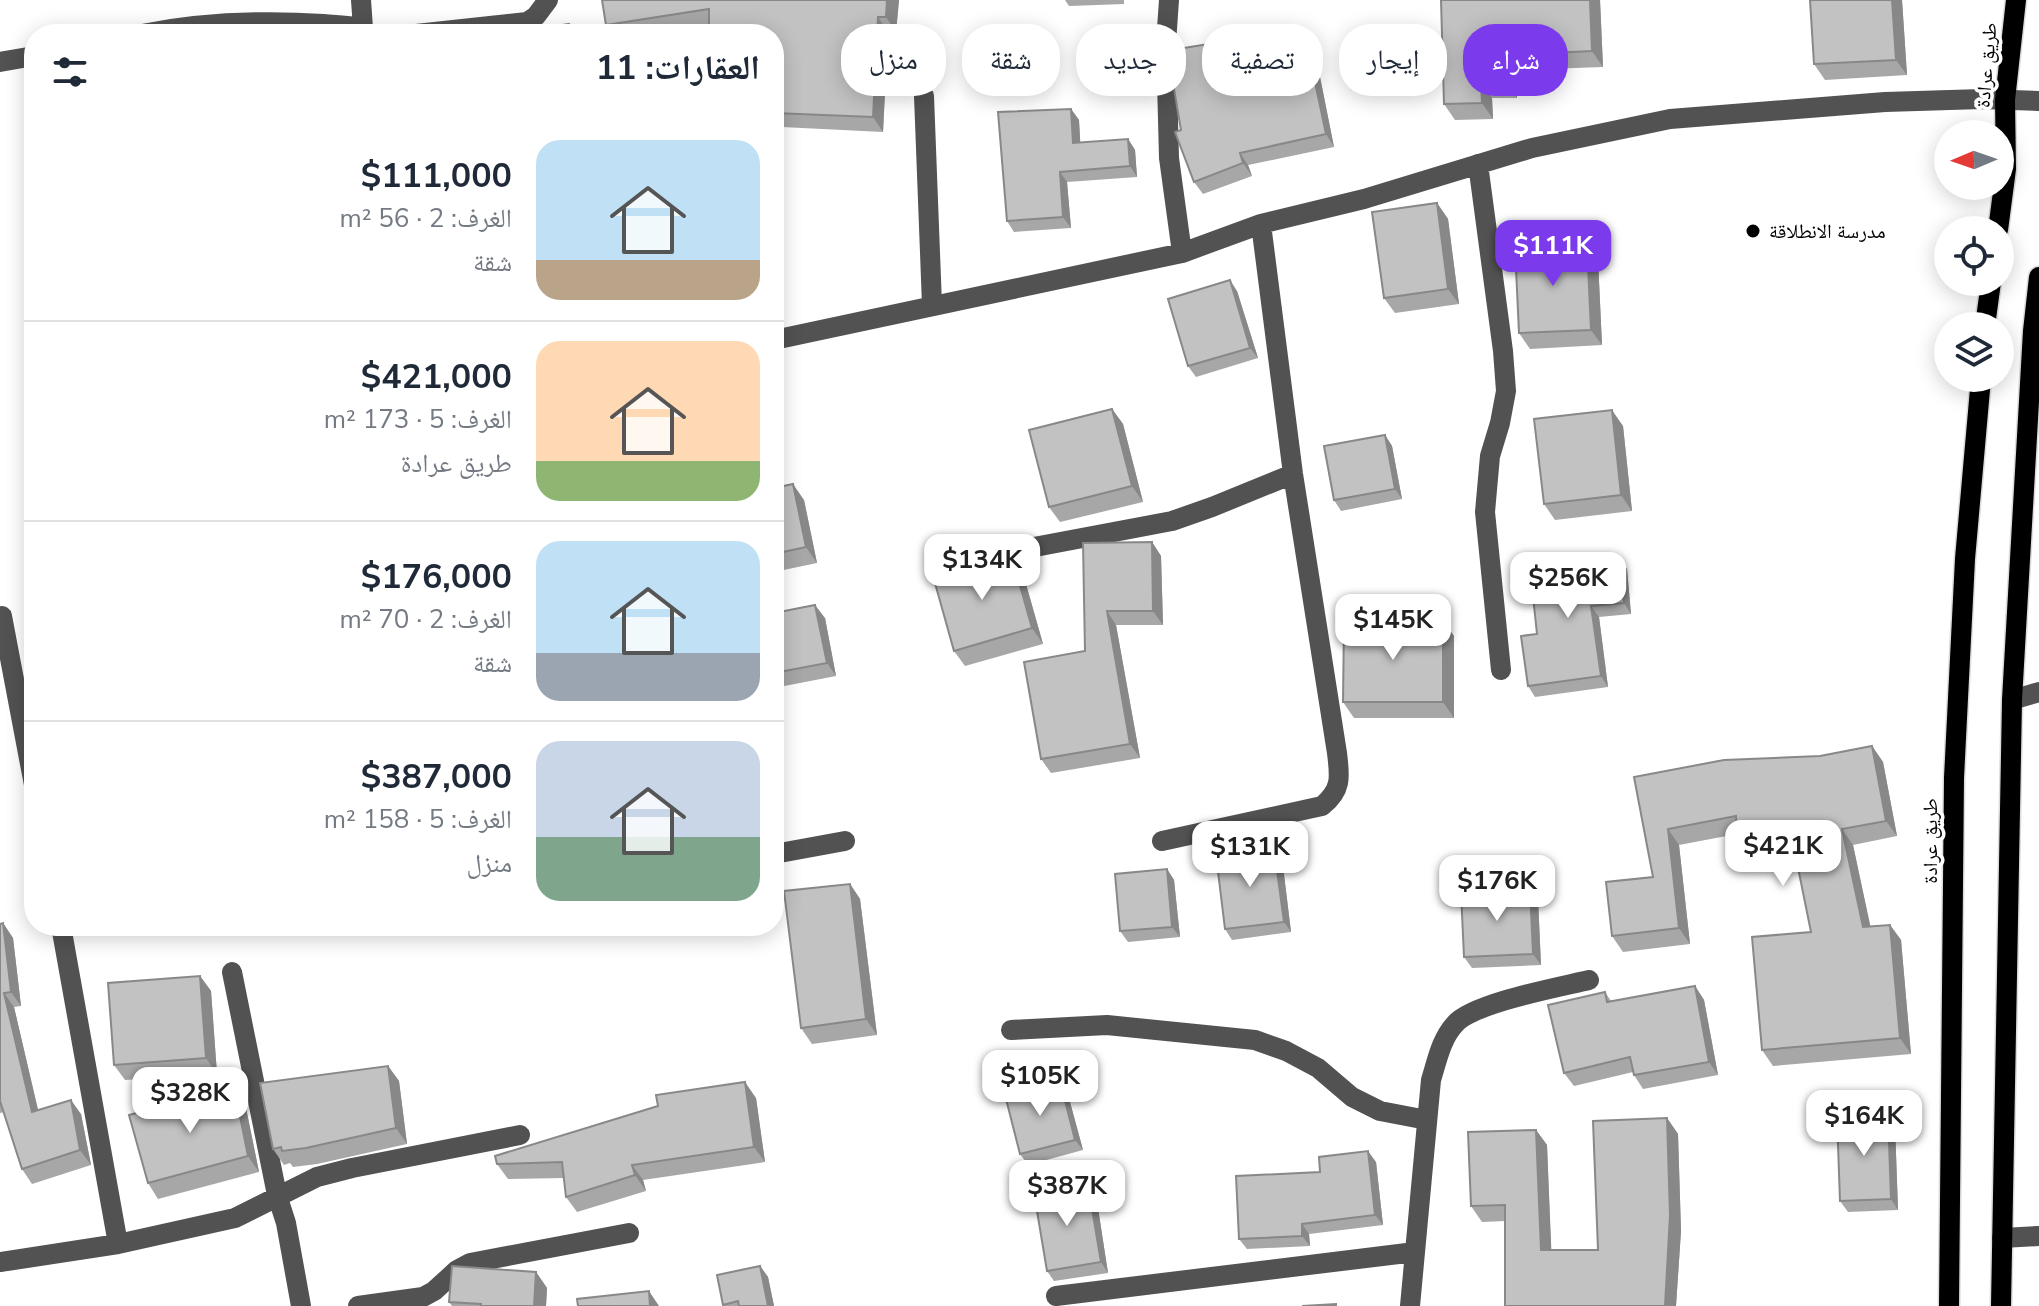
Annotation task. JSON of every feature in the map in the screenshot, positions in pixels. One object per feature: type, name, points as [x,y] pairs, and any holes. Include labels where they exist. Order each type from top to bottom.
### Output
[{"type":"main road","name":"طريق عرادة","points":[[2000,216],[2006,169],[2005,100],[2016,0]]},
{"type":"main road","points":[[2001,1306],[2012,700],[2033,331],[2039,277]]},
{"type":"main road","name":"طريق عرادة","points":[[1949,1306],[1954,778],[1965,559],[1980,392]]},
{"type":"street","points":[[361,0],[366,24]]},
{"type":"street","points":[[508,24],[527,22],[548,0]]},
{"type":"street","points":[[1169,0],[1166,43],[1169,158],[1182,253]]},
{"type":"street","points":[[210,24],[313,24]]},
{"type":"street","points":[[0,62],[24,58]]},
{"type":"street","points":[[924,96],[932,305]]},
{"type":"street","points":[[784,338],[1182,253],[1261,224],[1364,199],[1532,148],[1670,119],[1885,102],[2039,101]]},
{"type":"street","points":[[1478,164],[1506,391],[1490,456],[1485,512],[1501,670]]},
{"type":"street","points":[[1162,841],[1322,806],[1337,789],[1337,753],[1293,474],[1261,224]]},
{"type":"street","points":[[945,564],[1172,521],[1293,474]]},
{"type":"street","points":[[2,616],[24,732]]},
{"type":"street","points":[[2012,700],[2039,692]]},
{"type":"street","points":[[784,852],[845,841]]},
{"type":"street","points":[[63,936],[118,1244]]},
{"type":"street","points":[[232,972],[301,1306]]},
{"type":"street","points":[[1410,1306],[1431,1080],[1442,1044],[1456,1022],[1483,1007],[1589,980]]},
{"type":"street","points":[[1011,1030],[1107,1025],[1255,1040],[1286,1051],[1318,1068],[1352,1097],[1380,1111],[1427,1120]]},
{"type":"street","points":[[0,1262],[118,1244],[235,1218],[317,1177],[520,1135]]},
{"type":"street","points":[[358,1306],[423,1297],[470,1263],[629,1233]]},
{"type":"street","points":[[2002,1238],[2039,1236]]},
{"type":"street","points":[[1056,1296],[1415,1252]]},
{"type":"building","points":[[602,0],[887,0],[886,17],[878,17],[878,24],[841,24],[841,96],[874,96],[873,117],[784,113],[784,24],[709,24],[709,9],[606,24]]},
{"type":"building","points":[[1441,0],[1590,0],[1592,51],[1568,52],[1568,24],[1463,24],[1463,96],[1482,96],[1482,103],[1444,104],[1444,96],[1447,96],[1447,24],[1442,24]]},
{"type":"building","points":[[1810,0],[1892,0],[1896,60],[1814,64]]},
{"type":"building","points":[[1202,45],[1202,96],[1318,96],[1326,134],[1240,153],[1243,163],[1194,182],[1175,132],[1181,130],[1175,96],[1186,96],[1186,48]]},
{"type":"building","points":[[1071,109],[1073,143],[1128,139],[1130,166],[1060,172],[1063,217],[1007,221],[998,112]]},
{"type":"building","points":[[1437,203],[1448,289],[1384,298],[1372,212]]},
{"type":"building","points":[[1587,244],[1591,330],[1519,333],[1515,247]]},
{"type":"building","points":[[1230,280],[1250,348],[1188,366],[1168,299]]},
{"type":"building","points":[[1112,409],[1132,486],[1049,507],[1029,430]]},
{"type":"building","points":[[1612,410],[1621,495],[1544,504],[1534,419]]},
{"type":"building","points":[[1385,435],[1395,489],[1334,500],[1324,446]]},
{"type":"building","points":[[793,484],[806,547],[784,552],[784,486]]},
{"type":"building","points":[[1152,542],[1153,611],[1107,611],[1130,744],[1041,759],[1024,662],[1085,651],[1083,543]]},
{"type":"building","points":[[1011,554],[1032,628],[954,651],[933,576]]},
{"type":"building","points":[[1619,559],[1624,603],[1591,606],[1601,676],[1528,686],[1521,636],[1537,634],[1530,568]]},
{"type":"building","points":[[815,605],[827,663],[784,671],[784,611]]},
{"type":"building","points":[[1344,621],[1443,621],[1443,702],[1343,702]]},
{"type":"building","points":[[1872,746],[1886,821],[1842,829],[1863,927],[1890,925],[1900,1038],[1762,1050],[1752,937],[1811,932],[1791,833],[1737,835],[1736,816],[1668,829],[1679,928],[1612,936],[1606,882],[1653,877],[1634,777],[1724,760],[1820,756]]},
{"type":"building","points":[[1274,848],[1284,922],[1225,929],[1216,855]]},
{"type":"building","points":[[1167,869],[1172,927],[1120,931],[1115,874]]},
{"type":"building","points":[[850,884],[866,1019],[801,1028],[784,891]]},
{"type":"building","points":[[1530,888],[1533,954],[1464,957],[1461,892]]},
{"type":"building","points":[[3,923],[11,992],[4,993],[32,1112],[71,1100],[80,1150],[22,1169],[0,1101],[0,924]]},
{"type":"building","points":[[200,976],[206,1058],[114,1065],[108,983]]},
{"type":"building","points":[[1695,986],[1709,1062],[1634,1075],[1630,1057],[1564,1073],[1548,1005],[1605,992],[1607,1002]]},
{"type":"building","points":[[388,1066],[396,1128],[306,1148],[273,1149],[260,1083]]},
{"type":"building","points":[[1060,1081],[1075,1140],[1020,1154],[1005,1095]]},
{"type":"building","points":[[745,1082],[754,1147],[632,1165],[635,1175],[566,1197],[562,1162],[497,1164],[495,1156],[658,1106],[656,1095]]},
{"type":"building","points":[[234,1087],[248,1156],[148,1183],[129,1115]]},
{"type":"building","points":[[1888,1114],[1891,1199],[1840,1201],[1837,1116]]},
{"type":"building","points":[[1667,1118],[1670,1215],[1665,1306],[1505,1306],[1505,1205],[1471,1206],[1468,1132],[1536,1130],[1541,1250],[1598,1250],[1593,1121]]},
{"type":"building","points":[[1368,1151],[1375,1215],[1302,1224],[1302,1236],[1239,1239],[1236,1176],[1320,1172],[1319,1157]]},
{"type":"building","points":[[1088,1185],[1101,1262],[1047,1271],[1034,1193]]},
{"type":"building","points":[[452,1266],[536,1272],[534,1306],[481,1306],[449,1302]]},
{"type":"building","points":[[760,1266],[768,1306],[739,1306],[738,1301],[723,1305],[717,1275]]},
{"type":"building","points":[[649,1291],[650,1306],[578,1306],[577,1299]]},
{"type":"place","name":"مدرسة الانطلاقة","points":[[1753,231]]}]
